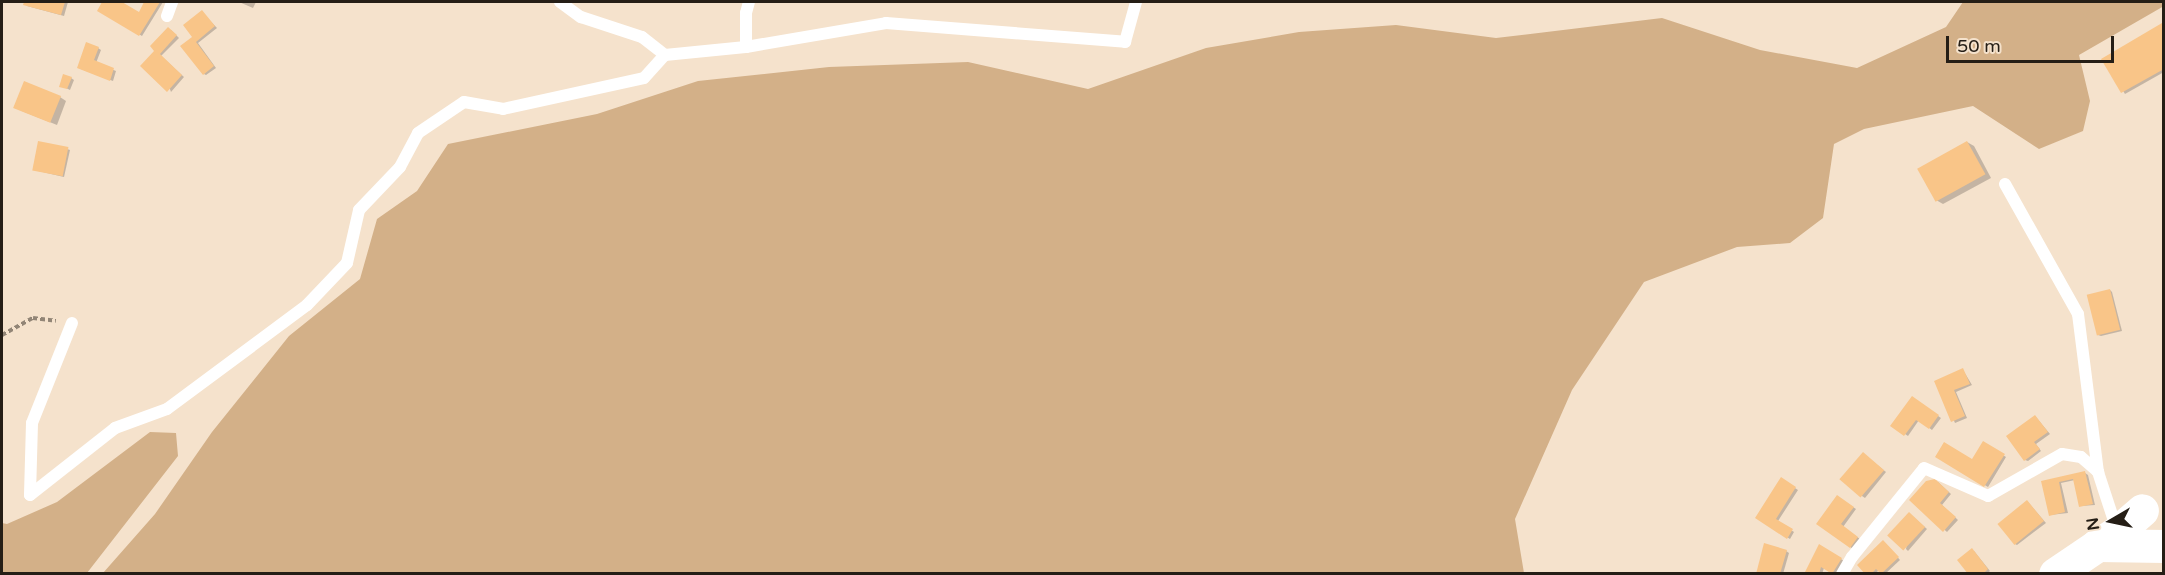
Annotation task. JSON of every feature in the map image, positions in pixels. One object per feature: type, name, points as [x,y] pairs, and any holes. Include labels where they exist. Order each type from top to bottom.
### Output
[{"type":"street","points":[[2055,573],[2156,509]]},
{"type":"street","points":[[2107,538],[2163,546]]},
{"type":"lane","points":[[167,16],[172,2]]},
{"type":"lane","points":[[560,2],[581,17],[642,37],[665,55]]},
{"type":"lane","points":[[746,47],[746,13],[749,2]]},
{"type":"lane","points":[[72,323],[32,423],[30,495],[115,428],[167,409],[307,305],[347,262],[359,210],[400,167],[418,133],[464,102],[503,109],[644,78],[665,55],[746,47],[886,23],[1125,42],[1136,2]]},
{"type":"lane","points":[[2005,184],[2078,314],[2107,538]]},
{"type":"lane","points":[[1842,573],[1852,557],[1924,468],[1988,496],[2062,454],[2080,457],[2098,472]]},
{"type":"path","points":[[2,335],[33,318],[72,323]]},
{"type":"shaded area","points":[[1963,2],[2163,2],[2164,6],[2079,55],[2090,101],[2083,131],[2039,149],[1973,106],[1864,129],[1834,144],[1823,218],[1790,243],[1737,247],[1644,282],[1572,390],[1515,519],[1524,573],[103,573],[155,514],[212,432],[289,336],[360,279],[377,219],[417,191],[448,144],[597,114],[698,81],[829,67],[968,62],[1088,89],[1206,48],[1299,32],[1396,25],[1496,38],[1662,18],[1760,50],[1857,68],[1946,27]]},
{"type":"shaded area","points":[[150,432],[176,433],[178,456],[87,573],[2,573],[2,523],[7,524],[57,502]]},
{"type":"building","points":[[24,2],[65,2],[61,15],[23,5]]},
{"type":"building","points":[[102,2],[122,2],[139,12],[144,2],[160,2],[139,36],[97,11]]},
{"type":"building","points":[[202,10],[215,26],[196,42],[214,66],[203,75],[180,46],[192,37],[183,25]]},
{"type":"building","points":[[2162,23],[2164,69],[2121,93],[2101,59]]},
{"type":"building","points":[[168,27],[177,35],[160,54],[182,75],[167,92],[140,66],[154,51],[150,46]]},
{"type":"building","points":[[86,42],[99,47],[94,60],[114,68],[110,81],[77,68]]},
{"type":"building","points":[[63,74],[72,77],[67,89],[59,87]]},
{"type":"building","points":[[24,81],[61,96],[50,123],[13,108]]},
{"type":"building","points":[[38,141],[68,147],[63,176],[32,170]]},
{"type":"building","points":[[1967,141],[1985,174],[1936,202],[1917,169]]},
{"type":"building","points":[[2110,289],[2120,330],[2097,336],[2087,295]]},
{"type":"building","points":[[1963,368],[1970,384],[1954,390],[1965,416],[1951,422],[1934,381]]},
{"type":"building","points":[[1912,396],[1939,415],[1929,429],[1916,420],[1904,436],[1890,426]]},
{"type":"building","points":[[2035,415],[2048,432],[2034,442],[2040,449],[2024,461],[2006,436]]},
{"type":"building","points":[[1983,441],[2005,454],[1984,487],[1935,457],[1944,442],[1972,459]]},
{"type":"building","points":[[1863,452],[1884,470],[1861,498],[1839,479]]},
{"type":"building","points":[[2085,471],[2093,504],[2079,507],[2073,479],[2059,482],[2065,512],[2049,516],[2041,481]]},
{"type":"building","points":[[1781,477],[1796,487],[1776,519],[1793,529],[1787,539],[1755,518]]},
{"type":"building","points":[[1935,479],[1949,492],[1940,503],[1956,517],[1943,532],[1909,500],[1926,481]]},
{"type":"building","points":[[1837,495],[1854,507],[1841,524],[1858,537],[1850,548],[1816,524]]},
{"type":"building","points":[[2027,500],[2044,521],[2014,545],[1997,524]]},
{"type":"building","points":[[1909,512],[1925,527],[1903,550],[1887,535]]},
{"type":"building","points":[[1883,540],[1899,557],[1881,574],[1876,569],[1871,574],[1865,574],[1857,565]]},
{"type":"building","points":[[1764,543],[1787,550],[1780,574],[1756,574]]},
{"type":"building","points":[[1819,544],[1842,558],[1832,574],[1821,567],[1819,574],[1804,574]]},
{"type":"building","points":[[1972,548],[1988,569],[1983,574],[1968,574],[1957,560]]}]
